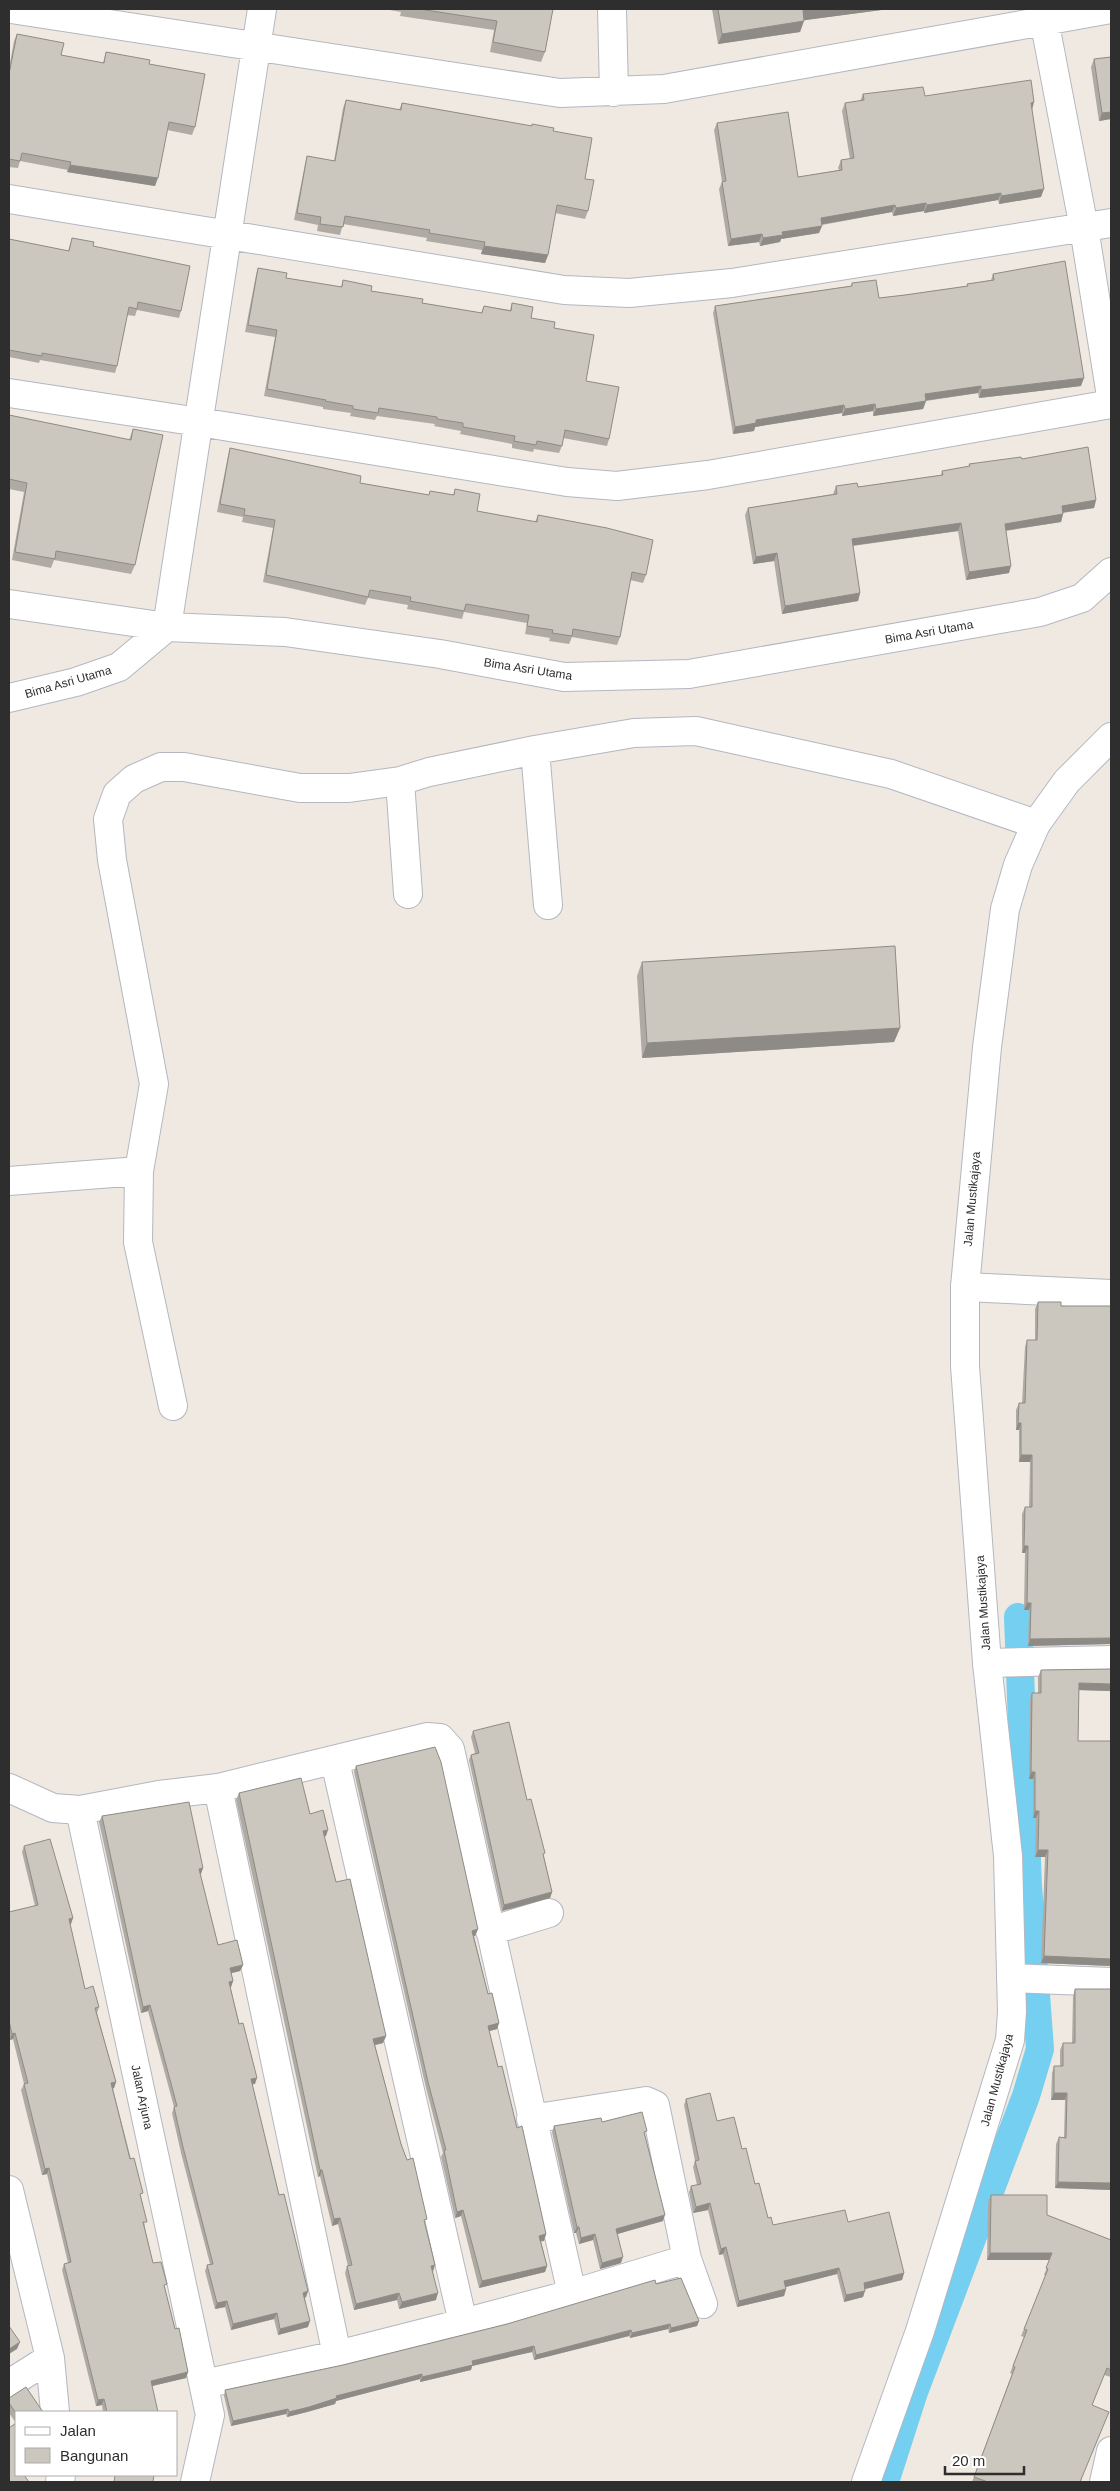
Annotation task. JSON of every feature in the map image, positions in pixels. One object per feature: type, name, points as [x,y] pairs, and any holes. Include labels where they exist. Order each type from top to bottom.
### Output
[{"type":"street","points":[[12,9],[560,93],[664,90],[1043,14],[1111,9]]},
{"type":"street","points":[[9,604],[167,626],[262,9]]},
{"type":"street","points":[[612,9],[614,92]]},
{"type":"street","points":[[1043,14],[1084,228],[1111,396]]},
{"type":"street","points":[[9,199],[564,290],[629,294],[732,283],[1111,223]]},
{"type":"street","points":[[9,393],[567,482],[617,486],[708,475],[1111,404]]},
{"type":"street","name":"Bima Asri Utama","points":[[9,698],[76,682],[119,667],[167,626],[284,632],[440,654],[564,677],[690,674],[1040,612],[1082,598],[1111,572]]},
{"type":"street","points":[[173,1406],[138,1242],[139,1171],[154,1084],[112,860],[108,819],[117,794],[134,779],[161,767],[184,767],[300,788],[349,788],[400,781],[428,772],[535,750],[634,733],[696,731],[891,774],[1036,824]]},
{"type":"street","name":"Jalan Mustikajaya","points":[[866,2482],[920,2331],[1010,2040],[1012,2012],[1008,1856],[987,1663],[965,1366],[965,1287],[980,1105],[1005,910],[1018,864],[1036,824],[1068,781],[1111,737]]},
{"type":"street","points":[[535,750],[548,906]]},
{"type":"street","points":[[400,781],[408,894]]},
{"type":"street","points":[[9,1181],[139,1171]]},
{"type":"street","points":[[965,1287],[1111,1294]]},
{"type":"street","points":[[987,1663],[1111,1660]]},
{"type":"street","points":[[9,1788],[53,1808],[80,1810],[218,1788],[427,1738],[440,1738],[450,1749],[531,2119],[572,2294]]},
{"type":"street","points":[[335,1761],[463,2323]]},
{"type":"street","points":[[218,1788],[337,2355]]},
{"type":"street","name":"Jalan Arjuna","points":[[80,1810],[210,2415],[195,2482]]},
{"type":"street","points":[[490,1931],[549,1913]]},
{"type":"street","points":[[1011,1978],[1111,1982]]},
{"type":"street","points":[[531,2119],[646,2101],[655,2106],[687,2259],[703,2304]]},
{"type":"street","points":[[9,2190],[50,2358],[55,2411]]},
{"type":"street","points":[[9,2250],[29,2277]]},
{"type":"street","points":[[204,2384],[337,2355],[463,2323],[572,2294],[687,2259]]},
{"type":"street","points":[[9,2384],[50,2358]]},
{"type":"street","points":[[1104,2482],[1111,2450]]},
{"type":"building","points":[[419,9],[553,9],[545,52],[493,42],[497,21]]},
{"type":"building","points":[[718,9],[815,9],[803,10],[804,21],[722,34]]},
{"type":"building","points":[[17,34],[64,43],[61,55],[104,63],[106,52],[150,60],[149,64],[205,74],[195,127],[169,122],[158,178],[70,165],[71,162],[22,153],[20,161],[9,159],[9,74]]},
{"type":"building","points":[[1111,57],[1111,112],[1102,113],[1094,59]]},
{"type":"building","points":[[1031,80],[1034,102],[1031,103],[1044,189],[1001,196],[1001,193],[927,205],[926,203],[896,208],[895,205],[821,218],[822,226],[782,232],[783,235],[763,238],[762,234],[731,239],[722,182],[726,181],[717,123],[788,112],[798,177],[842,170],[841,160],[854,158],[845,103],[864,100],[863,94],[923,87],[925,96]]},
{"type":"building","points":[[346,100],[401,110],[402,103],[532,126],[532,124],[554,128],[553,131],[592,138],[585,179],[594,180],[588,211],[557,205],[548,255],[484,246],[485,242],[429,233],[430,230],[345,216],[343,227],[320,224],[321,217],[297,213],[307,156],[335,161]]},
{"type":"building","points":[[72,238],[94,242],[93,246],[190,266],[181,311],[138,302],[137,309],[129,307],[117,366],[42,353],[42,356],[9,350],[9,239],[69,251]]},
{"type":"building","points":[[1065,261],[1084,378],[981,390],[981,386],[925,394],[926,401],[876,409],[875,404],[845,409],[844,405],[756,420],[756,423],[735,427],[715,306],[852,286],[852,283],[876,280],[879,298],[905,295],[968,286],[967,284],[994,280],[993,274]]},
{"type":"building","points":[[258,268],[287,273],[286,278],[342,287],[343,280],[372,286],[371,291],[423,299],[422,303],[482,313],[484,306],[511,311],[512,303],[533,307],[531,318],[555,322],[554,328],[594,335],[586,381],[619,387],[609,439],[565,430],[562,446],[537,441],[536,445],[514,441],[515,436],[463,427],[463,423],[437,419],[437,417],[379,408],[378,413],[353,409],[353,406],[267,389],[277,330],[248,325]]},
{"type":"building","points":[[9,415],[131,440],[133,429],[163,435],[135,565],[56,551],[55,559],[15,552],[27,483],[9,479]]},
{"type":"building","points":[[1088,447],[1096,500],[1062,506],[1063,514],[1005,524],[1011,566],[969,572],[961,523],[852,539],[860,593],[785,606],[777,553],[756,557],[748,508],[837,494],[836,486],[857,483],[858,487],[943,475],[942,471],[970,466],[969,464],[1021,457],[1022,459]]},
{"type":"building","points":[[230,448],[361,476],[360,483],[429,495],[430,491],[454,495],[455,489],[480,494],[477,511],[537,522],[538,515],[607,528],[653,540],[646,575],[632,572],[620,637],[573,629],[572,636],[552,633],[553,630],[527,626],[529,615],[466,604],[464,611],[410,601],[411,597],[370,590],[368,597],[266,575],[275,520],[244,515],[245,509],[220,504]]},
{"type":"building","points":[[895,946],[900,1028],[647,1043],[642,962]]},
{"type":"building","points":[[1038,1302],[1061,1302],[1061,1306],[1111,1306],[1111,1638],[1030,1639],[1031,1603],[1027,1603],[1028,1546],[1024,1546],[1025,1507],[1032,1507],[1032,1455],[1021,1455],[1021,1423],[1018,1423],[1019,1403],[1025,1403],[1027,1340],[1037,1340]]},
{"type":"building","points":[[1111,1669],[1111,1684],[1079,1683],[1078,1741],[1111,1741],[1111,1959],[1044,1956],[1048,1850],[1038,1850],[1039,1811],[1035,1811],[1035,1772],[1031,1772],[1032,1693],[1041,1693],[1041,1670]]},
{"type":"building","points":[[509,1722],[527,1800],[531,1799],[545,1853],[543,1854],[552,1892],[504,1905],[471,1755],[479,1753],[473,1731]]},
{"type":"building","points":[[435,1747],[441,1762],[478,1929],[472,1931],[488,1994],[492,1993],[499,2023],[488,2026],[498,2067],[502,2066],[517,2128],[522,2126],[546,2234],[539,2236],[547,2266],[482,2281],[463,2210],[457,2212],[444,2150],[446,2150],[428,2082],[356,1766]]},
{"type":"building","points":[[301,1778],[310,1814],[323,1810],[328,1830],[323,1831],[336,1882],[350,1879],[386,2036],[373,2039],[401,2144],[407,2160],[413,2158],[427,2219],[424,2220],[435,2265],[431,2266],[438,2293],[402,2302],[399,2293],[356,2304],[347,2266],[352,2265],[340,2218],[334,2219],[322,2170],[320,2170],[239,1793]]},
{"type":"building","points":[[189,1802],[203,1868],[199,1869],[218,1945],[237,1940],[243,1965],[230,1968],[233,1981],[229,1982],[239,2024],[243,2023],[257,2078],[251,2079],[279,2195],[284,2194],[308,2291],[303,2293],[310,2321],[280,2329],[277,2313],[233,2324],[227,2301],[217,2303],[207,2265],[213,2264],[183,2147],[174,2107],[177,2106],[150,2005],[143,2007],[102,1816]]},
{"type":"building","points":[[50,1839],[73,1918],[69,1919],[85,1989],[93,1986],[99,2007],[95,2008],[116,2082],[111,2083],[130,2159],[134,2158],[143,2193],[140,2194],[147,2222],[143,2222],[153,2263],[161,2262],[167,2284],[164,2285],[175,2329],[179,2328],[188,2372],[151,2381],[158,2411],[107,2411],[104,2399],[98,2400],[64,2264],[71,2262],[49,2168],[45,2169],[24,2084],[28,2083],[15,2033],[12,2034],[9,2021],[9,1912],[38,1905],[24,1846]]},
{"type":"building","points":[[1075,1989],[1111,1989],[1111,2183],[1058,2182],[1059,2137],[1066,2138],[1067,2093],[1054,2093],[1054,2066],[1063,2066],[1063,2043],[1075,2043]]},
{"type":"building","points":[[710,2093],[717,2121],[734,2117],[742,2149],[746,2148],[755,2184],[759,2183],[768,2218],[771,2217],[773,2225],[845,2210],[848,2222],[889,2212],[904,2273],[864,2283],[865,2291],[846,2295],[839,2268],[784,2281],[786,2289],[739,2301],[726,2247],[721,2249],[710,2203],[696,2207],[691,2186],[701,2184],[695,2161],[699,2160],[686,2099]]},
{"type":"building","points":[[642,2112],[647,2131],[644,2132],[665,2215],[616,2229],[623,2257],[602,2263],[595,2234],[581,2238],[579,2227],[577,2227],[554,2126],[601,2118],[602,2122]]},
{"type":"building","points":[[991,2195],[1047,2195],[1047,2215],[1111,2240],[1111,2370],[1107,2368],[1092,2405],[1109,2412],[1080,2482],[988,2482],[974,2477],[1015,2367],[1013,2366],[1027,2330],[1024,2329],[1048,2269],[1046,2268],[1052,2253],[990,2253]]},
{"type":"building","points":[[681,2278],[699,2321],[671,2328],[670,2324],[632,2333],[631,2330],[536,2355],[534,2346],[472,2361],[473,2365],[422,2377],[422,2374],[336,2396],[337,2398],[289,2412],[288,2409],[233,2421],[225,2390],[343,2365],[507,2324],[655,2280],[656,2284]]},
{"type":"building","points":[[9,2326],[20,2342],[9,2349]]},
{"type":"building","points":[[26,2387],[42,2411],[15,2412],[9,2403],[9,2398]]},
{"type":"building","points":[[15,2424],[15,2476],[25,2476],[29,2482],[9,2482],[9,2428]]},
{"type":"building","points":[[115,2476],[154,2476],[153,2482],[114,2482]]},
{"type":"waterway","points":[[885,2482],[914,2392],[1026,2096],[1040,2049],[1028,1886],[1018,1617]]}]
